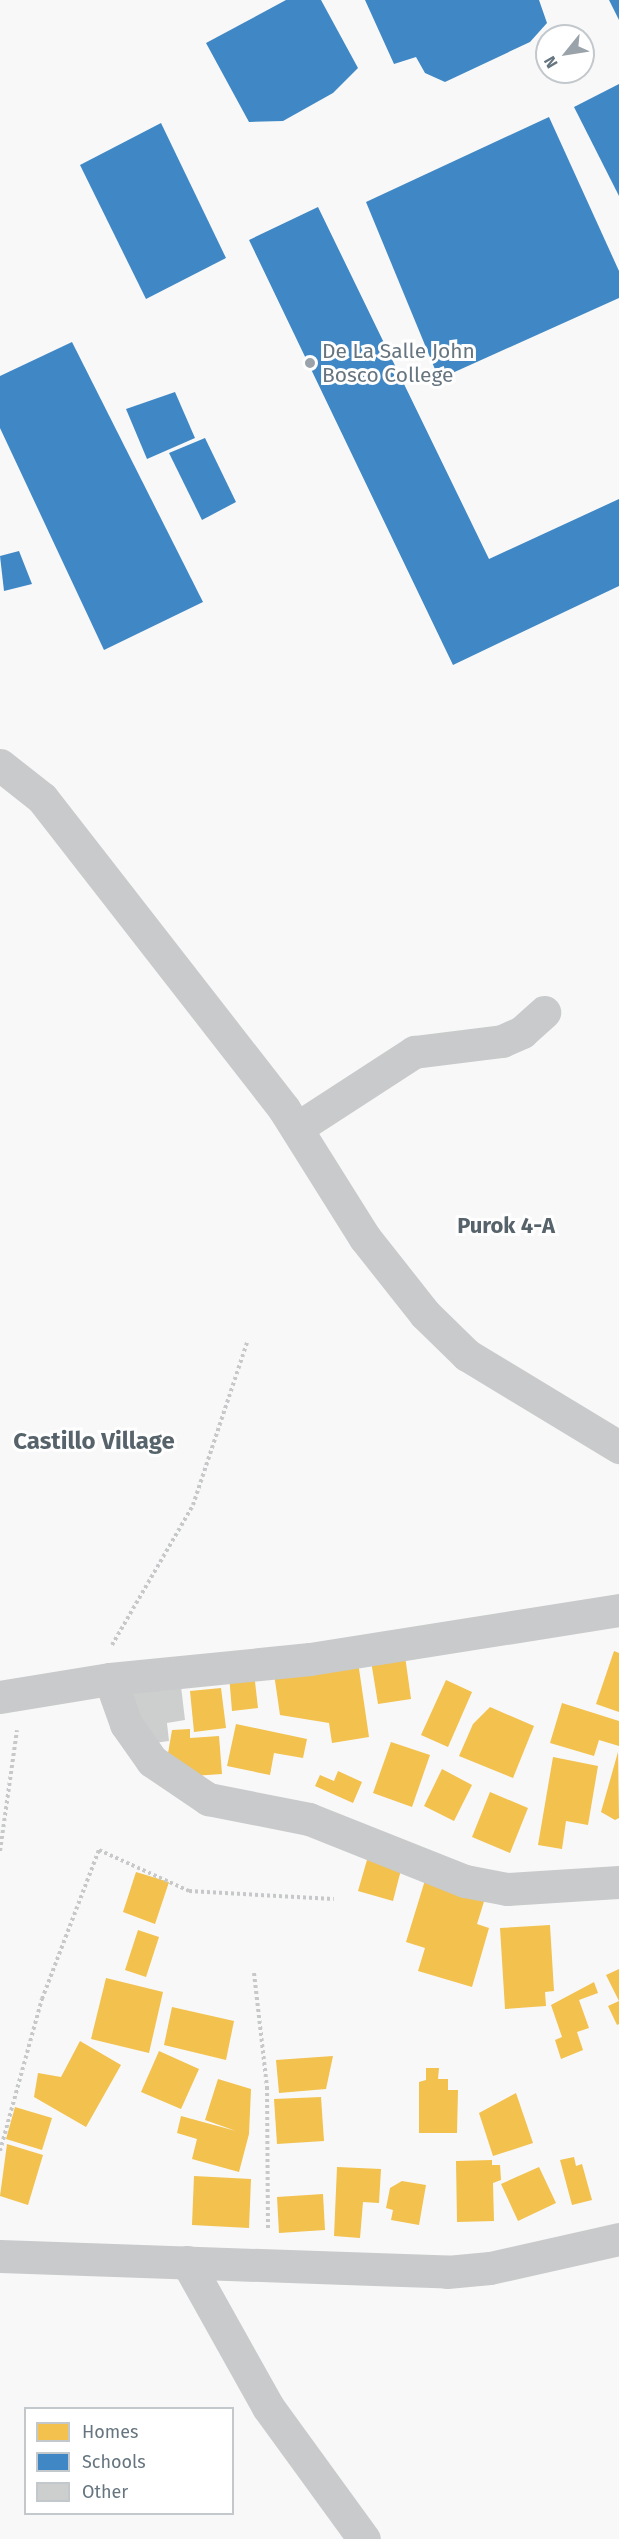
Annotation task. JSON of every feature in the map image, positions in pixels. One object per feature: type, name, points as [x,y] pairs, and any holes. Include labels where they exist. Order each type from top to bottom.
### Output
[{"type":"street","points":[[0,765],[42,798],[297,1128],[365,1238],[425,1314],[467,1355],[619,1447]]},
{"type":"street","points":[[297,1128],[414,1052],[502,1041],[522,1032],[544,1012]]},
{"type":"street","points":[[11,1695],[110,1679],[310,1659],[619,1610]]},
{"type":"street","points":[[110,1679],[126,1724],[152,1761],[208,1799],[309,1818],[465,1881],[507,1889],[619,1882]]},
{"type":"street","points":[[0,2256],[447,2272],[490,2268],[619,2239]]},
{"type":"street","points":[[187,2262],[268,2407],[364,2539]]},
{"type":"path","points":[[110,1679],[112,1636],[193,1504],[247,1343]]},
{"type":"path","points":[[0,1851],[11,1695]]},
{"type":"path","points":[[0,2151],[42,1999],[99,1850],[189,1891],[334,1899]]},
{"type":"path","points":[[254,1973],[267,2087],[269,2265]]},
{"type":"building: Homes","points":[[614,1651],[619,1653],[619,1712],[596,1704]]},
{"type":"building: Homes","points":[[357,1655],[369,1737],[332,1743],[329,1723],[280,1715],[273,1667]]},
{"type":"building: Homes","points":[[405,1656],[411,1699],[378,1704],[371,1661]]},
{"type":"building: Homes","points":[[254,1673],[258,1708],[232,1711],[229,1675]]},
{"type":"building: Homes","points":[[446,1680],[472,1692],[448,1747],[421,1735]]},
{"type":"building: Homes","points":[[221,1688],[226,1728],[194,1732],[190,1691]]},
{"type":"building: Homes","points":[[562,1703],[619,1721],[619,1746],[599,1740],[594,1756],[550,1743]]},
{"type":"building: Homes","points":[[490,1707],[534,1726],[513,1778],[459,1756],[473,1724]]},
{"type":"building: Homes","points":[[236,1724],[307,1739],[303,1758],[274,1753],[270,1775],[227,1766]]},
{"type":"building: Homes","points":[[190,1729],[190,1738],[219,1736],[222,1774],[193,1776],[166,1765],[172,1730]]},
{"type":"building: Homes","points":[[391,1742],[430,1755],[412,1807],[373,1793]]},
{"type":"building: Homes","points":[[618,1752],[619,1818],[615,1820],[601,1812]]},
{"type":"building: Homes","points":[[553,1757],[598,1766],[588,1825],[566,1821],[562,1849],[538,1845]]},
{"type":"building: Homes","points":[[442,1769],[472,1785],[454,1821],[424,1806]]},
{"type":"building: Homes","points":[[338,1771],[362,1782],[353,1803],[315,1786],[320,1775],[334,1781]]},
{"type":"building: Homes","points":[[490,1792],[528,1808],[510,1853],[472,1837]]},
{"type":"building: Homes","points":[[369,1853],[403,1862],[393,1901],[358,1891]]},
{"type":"building: Homes","points":[[136,1872],[169,1882],[155,1924],[123,1912]]},
{"type":"building: Homes","points":[[426,1877],[486,1895],[477,1924],[489,1928],[472,1987],[418,1971],[425,1948],[406,1942]]},
{"type":"building: Homes","points":[[550,1925],[554,1991],[545,1992],[546,2006],[505,2009],[500,1928]]},
{"type":"building: Homes","points":[[138,1930],[159,1937],[146,1977],[125,1970]]},
{"type":"building: Homes","points":[[619,1969],[619,2001],[606,1975]]},
{"type":"building: Homes","points":[[106,1978],[163,1992],[149,2053],[91,2039]]},
{"type":"building: Homes","points":[[594,1982],[598,1993],[579,2000],[589,2028],[577,2032],[583,2050],[561,2059],[555,2040],[562,2037],[551,2005]]},
{"type":"building: Homes","points":[[619,2001],[619,2024],[617,2025],[608,2006]]},
{"type":"building: Homes","points":[[172,2007],[234,2021],[226,2060],[164,2045]]},
{"type":"building: Homes","points":[[80,2041],[121,2065],[86,2127],[34,2097],[38,2073],[61,2077]]},
{"type":"building: Homes","points":[[159,2051],[199,2069],[181,2109],[141,2092]]},
{"type":"building: Homes","points":[[333,2056],[326,2089],[279,2093],[276,2060]]},
{"type":"building: Homes","points":[[426,2068],[439,2068],[438,2079],[448,2079],[448,2090],[458,2090],[457,2133],[419,2133],[419,2082],[426,2080]]},
{"type":"building: Homes","points":[[218,2079],[251,2089],[249,2134],[239,2172],[192,2159],[197,2139],[177,2133],[181,2116],[236,2131],[205,2120]]},
{"type":"building: Homes","points":[[516,2093],[533,2143],[493,2156],[479,2113]]},
{"type":"building: Homes","points":[[321,2097],[324,2141],[277,2144],[274,2099]]},
{"type":"building: Homes","points":[[15,2107],[52,2118],[42,2150],[6,2139]]},
{"type":"building: Homes","points":[[7,2144],[43,2155],[28,2205],[0,2196]]},
{"type":"building: Homes","points":[[574,2157],[576,2166],[582,2164],[592,2200],[572,2205],[560,2160]]},
{"type":"building: Homes","points":[[492,2160],[492,2165],[500,2165],[501,2180],[493,2183],[494,2221],[457,2222],[456,2161]]},
{"type":"building: Homes","points":[[337,2167],[381,2169],[379,2203],[363,2202],[360,2238],[334,2236]]},
{"type":"building: Homes","points":[[539,2167],[556,2203],[518,2221],[501,2184]]},
{"type":"building: Homes","points":[[194,2176],[251,2179],[249,2228],[192,2225]]},
{"type":"building: Homes","points":[[402,2181],[426,2185],[419,2225],[391,2220],[393,2210],[386,2208],[390,2188]]},
{"type":"building: Homes","points":[[323,2194],[325,2230],[279,2233],[277,2197]]},
{"type":"building: Schools","points":[[286,0],[321,0],[358,68],[333,93],[283,121],[249,122],[206,43]]},
{"type":"building: Schools","points":[[365,0],[539,0],[547,23],[535,24],[535,36],[530,42],[445,82],[425,73],[416,57],[394,64]]},
{"type":"building: Schools","points":[[609,0],[619,0],[619,20]]},
{"type":"building: Schools","points":[[619,84],[619,196],[574,107]]},
{"type":"building: Schools","points":[[549,117],[619,271],[619,298],[439,379],[366,202]]},
{"type":"building: Schools","points":[[161,123],[226,258],[146,299],[80,165]]},
{"type":"building: Schools","points":[[318,207],[489,559],[619,499],[619,586],[453,665],[249,240]]},
{"type":"building: Schools","points":[[72,342],[203,602],[104,650],[0,428],[0,376]]},
{"type":"building: Schools","points":[[175,392],[195,438],[147,459],[126,409]]},
{"type":"building: Schools","points":[[205,438],[236,502],[202,520],[169,453]]},
{"type":"building: Schools","points":[[19,551],[32,584],[4,591],[0,556]]},
{"type":"building: Other","points":[[181,1686],[185,1720],[167,1723],[169,1741],[147,1744],[126,1694]]},
{"type":"place","name":"De La Salle John Bosco College","points":[[310,363]]},
{"type":"district","name":"Purok 4-A","points":[[506,1226]]},
{"type":"district","name":"Castillo Village","points":[[94,1442]]}]
